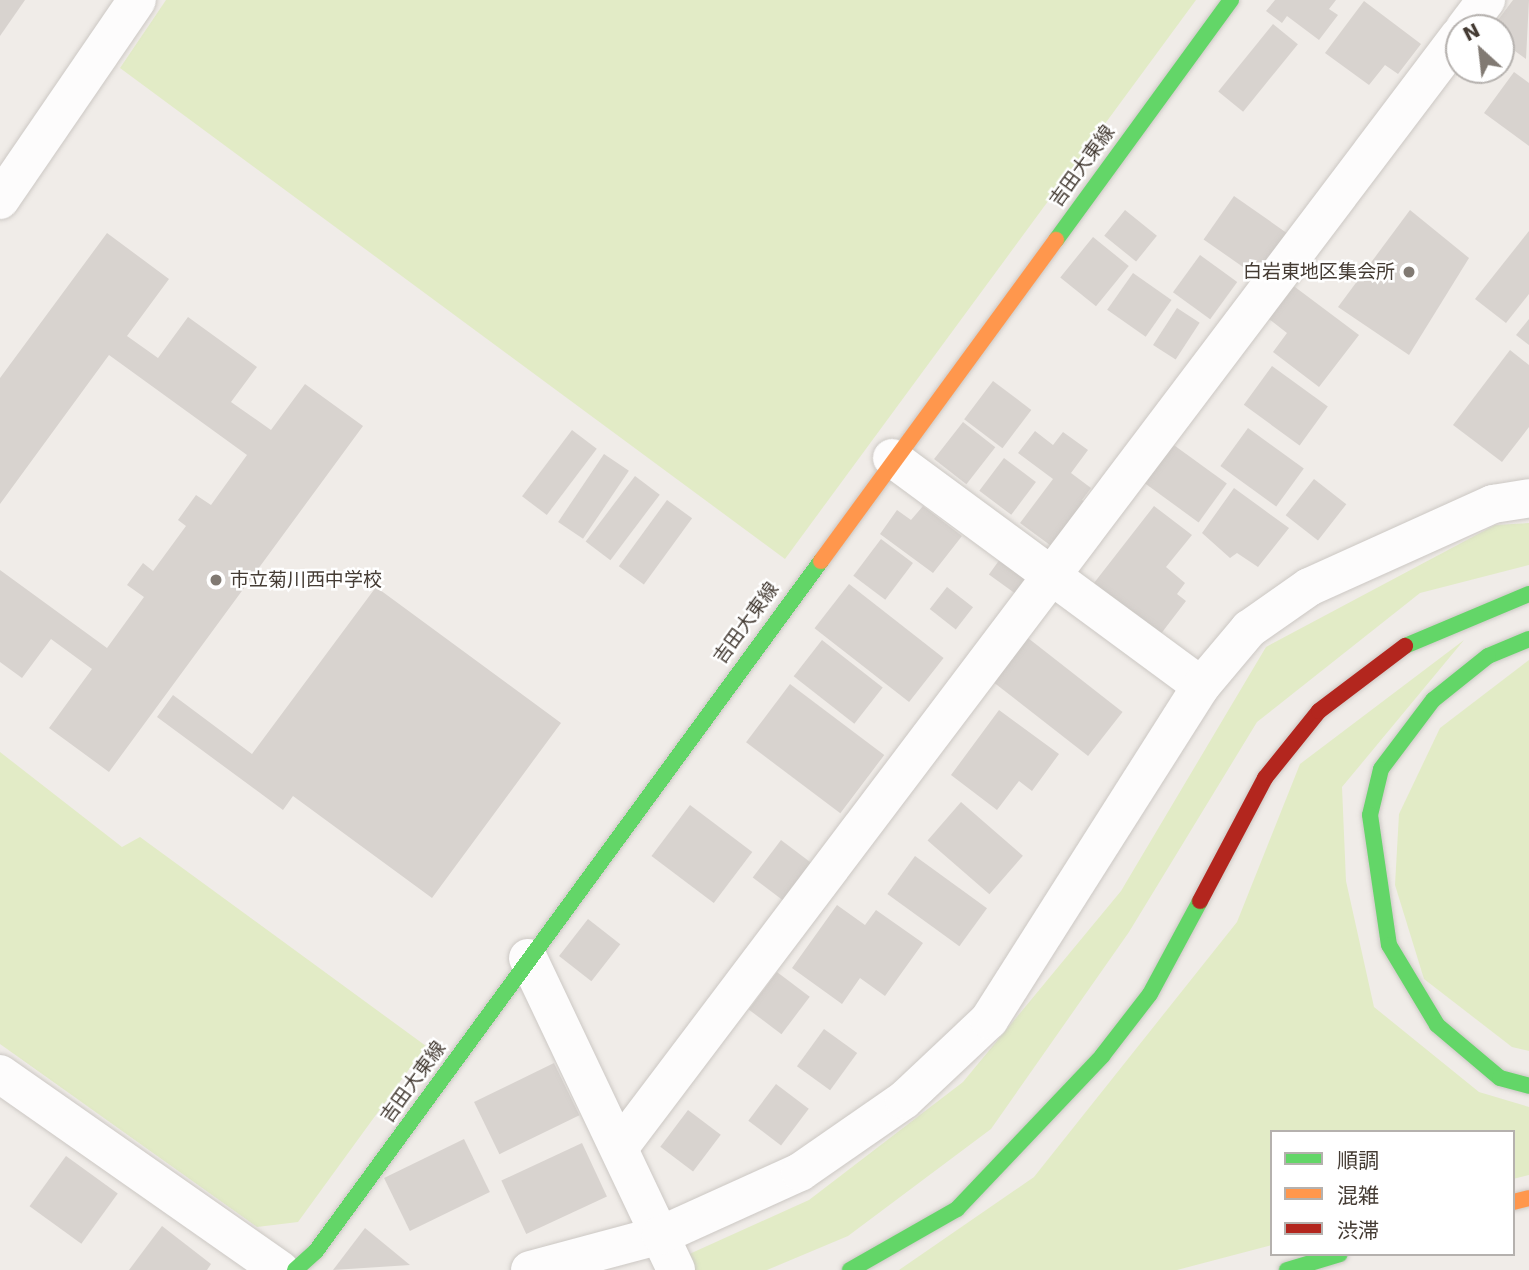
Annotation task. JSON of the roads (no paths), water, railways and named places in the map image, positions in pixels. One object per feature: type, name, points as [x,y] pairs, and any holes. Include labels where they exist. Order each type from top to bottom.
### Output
[{"type":"main road","name":"吉田大東線","points":[[295,1270],[316,1251],[892,458],[1231,0]]},
{"type":"main road","points":[[850,1270],[957,1209],[1102,1056],[1150,994],[1265,778],[1319,710],[1401,648],[1529,594]]},
{"type":"main road","points":[[1529,639],[1488,656],[1433,700],[1381,769],[1370,816],[1389,945],[1437,1025],[1500,1078],[1529,1086]]},
{"type":"main road","points":[[1287,1270],[1333,1256]]},
{"type":"street","points":[[0,200],[137,0]]},
{"type":"street","points":[[619,1148],[1445,55]]},
{"type":"street","points":[[892,458],[1201,686]]},
{"type":"street","points":[[530,1270],[661,1235],[800,1172],[904,1100],[989,1020],[1201,686],[1249,629],[1309,587],[1493,504],[1529,498]]},
{"type":"street","points":[[528,958],[676,1270]]},
{"type":"street","points":[[0,1074],[280,1270]]},
{"type":"place","name":"白岩東地区集会所","points":[[1409,272]]},
{"type":"place","name":"市立菊川西中学校","points":[[216,580]]}]
